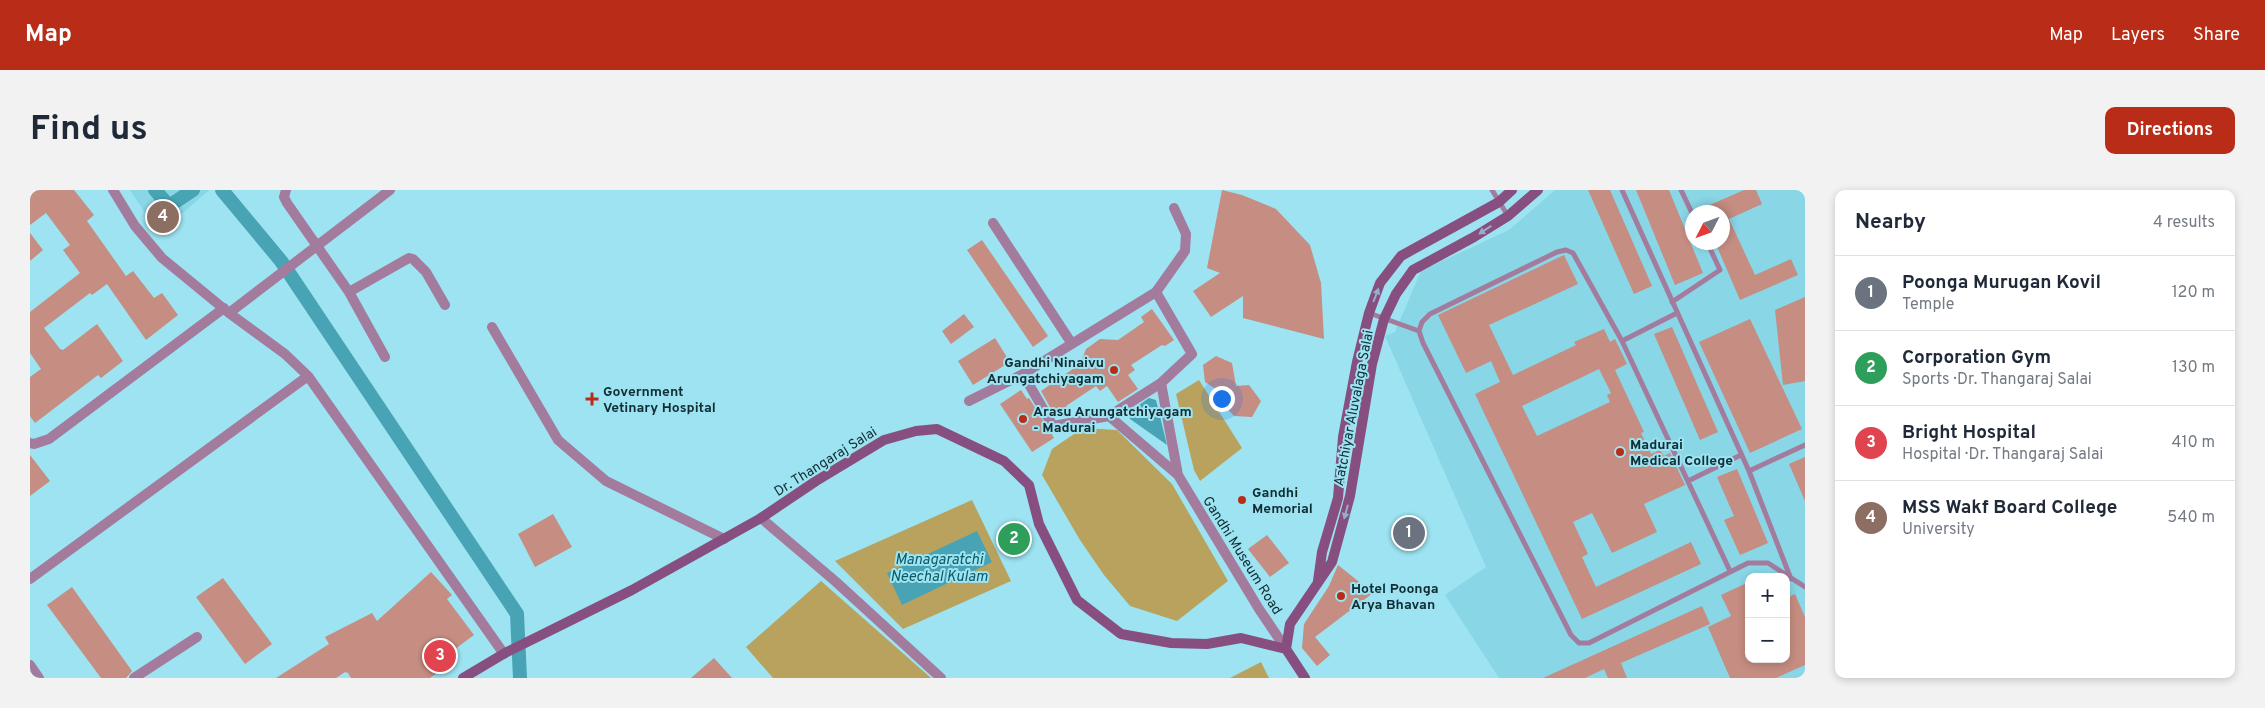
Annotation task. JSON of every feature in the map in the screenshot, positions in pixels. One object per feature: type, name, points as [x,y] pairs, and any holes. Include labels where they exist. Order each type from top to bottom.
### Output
[{"type":"street","points":[[114,190],[135,226],[151,246],[226,310],[285,354],[308,376],[504,653]]},
{"type":"street","points":[[286,190],[284,197],[348,292],[385,357]]},
{"type":"street","points":[[30,443],[34,444],[49,439],[226,310],[294,264],[390,190]]},
{"type":"street","name":"Aatchiyar Aluvalaga Salai","points":[[1318,582],[1322,552],[1338,498],[1343,437],[1369,313],[1380,283],[1401,256],[1499,202],[1512,190]]},
{"type":"street","name":"Aatchiyar Aluvalaga Salai","points":[[1286,649],[1290,624],[1332,562],[1350,496],[1372,364],[1384,319],[1396,294],[1412,270],[1474,237],[1508,216],[1538,190]]},
{"type":"street","points":[[969,401],[1022,374],[1156,292],[1185,250],[1186,234],[1174,208]]},
{"type":"street","points":[[994,223],[1072,344]]},
{"type":"street","points":[[348,292],[409,258],[413,259],[426,272],[445,305]]},
{"type":"street","points":[[1022,374],[1053,426],[1109,416],[1160,383],[1192,354],[1156,292]]},
{"type":"street","points":[[492,327],[558,440],[606,481],[724,539]]},
{"type":"street","points":[[30,579],[308,376]]},
{"type":"street","name":"Gandhi Museum Road","points":[[1160,383],[1178,475]]},
{"type":"street","name":"Gandhi Museum Road","points":[[1109,416],[1178,475],[1259,609],[1286,649]]},
{"type":"street","name":"Dr. Thangaraj Salai","points":[[463,678],[504,653],[632,590],[724,539],[761,518],[816,481],[884,440],[916,431],[937,429],[1004,461],[1029,485],[1039,524],[1077,600],[1121,634],[1171,643],[1206,644],[1241,638],[1286,649]]},
{"type":"street","points":[[761,518],[835,581],[941,678]]},
{"type":"street","points":[[134,678],[197,637]]},
{"type":"street","points":[[1286,649],[1305,678]]},
{"type":"street","points":[[30,665],[39,678]]},
{"type":"lane","points":[[1492,190],[1508,216]]},
{"type":"lane","points":[[1622,190],[1748,471],[1791,579]]},
{"type":"lane","points":[[1681,190],[1688,205]]},
{"type":"lane","points":[[1730,570],[1622,341],[1577,258],[1566,250],[1557,252],[1430,314],[1422,322],[1419,331],[1423,343],[1571,635],[1579,643],[1589,643],[1730,570],[1748,563],[1768,562],[1805,587]]},
{"type":"lane","points":[[1672,302],[1720,270],[1711,250]]},
{"type":"lane","points":[[1369,313],[1419,331]]},
{"type":"lane","points":[[1622,341],[1677,313]]},
{"type":"lane","points":[[1748,471],[1805,445]]},
{"type":"lane","points":[[1688,481],[1741,455]]},
{"type":"shaded area","points":[[130,190],[209,190],[159,234]]},
{"type":"shaded area","name":"Madurai Medical College","points":[[1555,190],[1805,190],[1805,678],[1499,678],[1445,595],[1486,567],[1385,336],[1395,332],[1421,271],[1509,230]]},
{"type":"shaded area","points":[[1199,380],[1242,448],[1200,481],[1194,470],[1176,394]]},
{"type":"shaded area","points":[[1083,428],[1117,430],[1172,484],[1228,581],[1177,621],[1130,606],[1104,575],[1080,540],[1042,475],[1052,449]]},
{"type":"shaded area","points":[[972,500],[1011,581],[903,629],[835,561]]},
{"type":"shaded area","points":[[821,581],[931,678],[773,678],[746,647]]},
{"type":"shaded area","points":[[1261,662],[1269,678],[1230,678]]},
{"type":"water","points":[[1149,398],[1156,400],[1167,445],[1130,419],[1129,412]]},
{"type":"water","name":"Managaratchi Neechal Kulam","points":[[977,531],[992,562],[902,605],[887,573]]},
{"type":"building","points":[[30,190],[74,190],[94,215],[87,221],[126,276],[133,271],[154,298],[162,293],[178,315],[146,340],[107,284],[92,295],[90,293],[44,328],[60,349],[63,350],[97,324],[123,361],[101,378],[98,375],[35,423],[30,416],[30,377],[41,369],[30,353],[30,312],[80,273],[63,250],[70,245],[46,213],[30,225]]},
{"type":"building","points":[[1222,190],[1242,195],[1276,209],[1310,245],[1321,283],[1324,339],[1243,318],[1243,296],[1211,317],[1193,291],[1220,273],[1207,268]]},
{"type":"building","points":[[1588,190],[1610,190],[1652,286],[1634,294]]},
{"type":"building","points":[[1636,190],[1669,190],[1685,229],[1685,250],[1694,250],[1703,273],[1675,285]]},
{"type":"building","points":[[1744,190],[1756,190],[1762,204],[1730,219],[1730,205],[1710,205]]},
{"type":"building","points":[[1730,221],[1755,275],[1791,259],[1798,275],[1740,300],[1718,250],[1730,250]]},
{"type":"building","points":[[30,233],[43,250],[30,261]]},
{"type":"building","points":[[982,240],[1048,336],[1033,347],[967,250]]},
{"type":"building","points":[[1564,255],[1578,284],[1489,325],[1513,375],[1576,345],[1574,342],[1604,329],[1610,342],[1615,339],[1627,364],[1615,370],[1644,432],[1641,433],[1651,454],[1660,450],[1664,456],[1670,453],[1685,485],[1644,504],[1657,532],[1612,553],[1592,513],[1573,522],[1588,554],[1582,557],[1596,587],[1691,542],[1701,564],[1582,619],[1475,394],[1500,382],[1491,361],[1466,373],[1438,315]],"holes":[[[1599,369],[1611,393],[1607,395],[1610,402],[1537,436],[1522,406]]]},
{"type":"building","points":[[1805,297],[1805,381],[1783,385],[1775,310]]},
{"type":"building","points":[[1152,309],[1174,340],[1165,346],[1162,345],[1131,365],[1135,370],[1128,375],[1138,389],[1118,402],[1107,386],[1100,391],[1096,386],[1066,406],[1067,408],[1055,416],[1041,391],[1080,364],[1086,349],[1100,339],[1118,340],[1144,322],[1141,317]]},
{"type":"building","points":[[964,314],[974,327],[951,344],[942,331]]},
{"type":"building","points":[[1750,319],[1802,429],[1750,453],[1699,342]]},
{"type":"building","points":[[1672,327],[1718,432],[1700,440],[1654,334]]},
{"type":"building","points":[[995,338],[1010,362],[973,385],[958,361]]},
{"type":"building","points":[[1216,356],[1232,363],[1236,386],[1249,385],[1261,401],[1252,417],[1234,416],[1221,402],[1225,395],[1205,382],[1203,365]]},
{"type":"building","points":[[1021,390],[1027,399],[1029,398],[1054,438],[1032,452],[1000,404]]},
{"type":"building","points":[[30,455],[50,481],[30,496]]},
{"type":"building","points":[[1805,457],[1805,501],[1789,464]]},
{"type":"building","points":[[1737,469],[1768,543],[1740,555],[1724,520],[1734,516],[1717,477]]},
{"type":"building","points":[[553,514],[572,547],[535,567],[518,534]]},
{"type":"building","points":[[1267,535],[1289,563],[1270,577],[1248,549]]},
{"type":"building","points":[[1338,565],[1373,593],[1315,637],[1330,655],[1317,666],[1302,648],[1304,624],[1329,586]]},
{"type":"building","points":[[431,572],[452,595],[447,599],[474,635],[451,652],[456,658],[439,672],[430,678],[351,678],[345,672],[336,678],[276,678],[329,644],[325,637],[372,613],[377,621]]},
{"type":"building","points":[[223,578],[272,644],[245,664],[196,597]]},
{"type":"building","points":[[1745,584],[1745,663],[1790,663],[1790,596],[1795,594],[1805,617],[1805,665],[1776,678],[1730,678],[1708,627],[1731,616],[1721,595]]},
{"type":"building","points":[[72,587],[132,671],[126,678],[101,678],[47,605]]},
{"type":"building","points":[[1702,606],[1710,624],[1621,663],[1627,678],[1608,678],[1604,669],[1585,678],[1543,678]]},
{"type":"building","points":[[714,658],[732,678],[691,678]]},
{"type":"waterway","points":[[155,190],[169,206],[193,190]]},
{"type":"waterway","points":[[222,190],[281,261],[517,614],[520,678]]},
{"type":"place","name":"MSS Wakf Board College","points":[[163,217]]},
{"type":"place","name":"Gandhi Ninaivu Arungatchiyagam","points":[[1114,370]]},
{"type":"place","name":"Government Vetinary Hospital","points":[[592,399]]},
{"type":"place","name":"Arasu Arungatchiyagam - Madurai","points":[[1023,419]]},
{"type":"place","name":"Madurai Medical College","points":[[1620,452]]},
{"type":"place","name":"Gandhi Memorial","points":[[1242,500]]},
{"type":"place","name":"Poonga Murugan Kovil","points":[[1409,533]]},
{"type":"place","name":"Corporation Gym","points":[[1014,539]]},
{"type":"place","name":"Hotel Poonga Arya Bhavan","points":[[1341,596]]},
{"type":"place","name":"Bright Hospital","points":[[440,656]]}]
